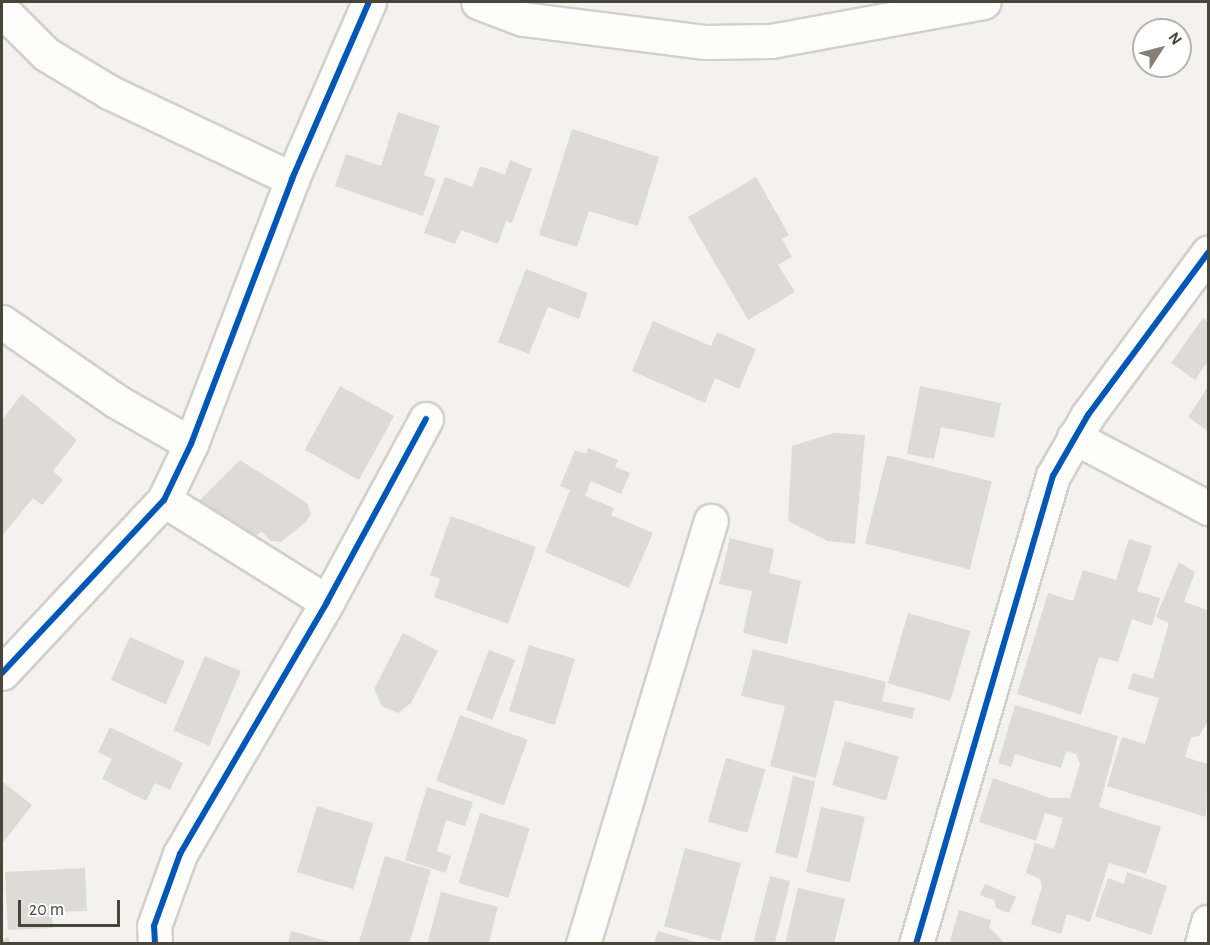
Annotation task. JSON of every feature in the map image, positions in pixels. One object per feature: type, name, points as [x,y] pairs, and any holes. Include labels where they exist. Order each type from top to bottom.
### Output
[{"type":"street","points":[[2,673],[164,500],[191,444],[292,179],[369,2]]},
{"type":"street","points":[[478,2],[523,19],[706,42],[771,41],[983,2]]},
{"type":"street","points":[[2,10],[46,54],[109,92],[292,179]]},
{"type":"street","points":[[916,944],[1053,476],[1074,437],[1209,253]]},
{"type":"street","points":[[2,322],[117,401],[191,444]]},
{"type":"street","points":[[155,944],[154,926],[180,854],[327,602],[426,419]]},
{"type":"street","points":[[1074,437],[1209,508]]},
{"type":"street","points":[[164,500],[327,602]]},
{"type":"street","points":[[584,944],[711,521]]},
{"type":"street","points":[[1202,944],[1209,922]]},
{"type":"building","points":[[398,112],[440,126],[424,175],[436,179],[423,216],[335,186],[346,154],[381,166]]},
{"type":"building","points":[[572,129],[659,157],[638,226],[589,211],[577,247],[539,235]]},
{"type":"building","points":[[510,160],[532,169],[512,223],[506,221],[498,244],[461,230],[455,244],[424,233],[445,177],[472,187],[480,166],[505,175]]},
{"type":"building","points":[[756,177],[789,235],[782,239],[792,257],[778,265],[795,292],[748,320],[688,217]]},
{"type":"building","points":[[526,269],[588,293],[579,319],[548,307],[529,354],[498,342]]},
{"type":"building","points":[[1203,318],[1208,322],[1208,361],[1195,380],[1171,363]]},
{"type":"building","points":[[653,321],[711,346],[717,332],[756,349],[739,389],[715,378],[705,403],[632,371]]},
{"type":"building","points":[[340,386],[394,416],[359,480],[305,450]]},
{"type":"building","points":[[920,386],[1001,403],[994,438],[941,427],[934,459],[907,454]]},
{"type":"building","points":[[1208,387],[1208,431],[1188,417]]},
{"type":"building","points":[[22,394],[77,440],[53,471],[63,480],[42,505],[33,498],[2,536],[2,420]]},
{"type":"building","points":[[834,433],[865,435],[855,544],[828,541],[788,521],[792,446]]},
{"type":"building","points":[[588,448],[618,460],[615,467],[630,473],[621,494],[591,481],[585,496],[614,508],[611,515],[653,533],[629,588],[545,552],[570,490],[560,486],[575,450],[586,454]]},
{"type":"building","points":[[887,455],[992,481],[970,569],[865,543]]},
{"type":"building","points":[[240,460],[307,503],[311,514],[307,521],[281,542],[271,541],[262,532],[243,542],[227,518],[215,525],[199,501]]},
{"type":"building","points":[[451,516],[536,547],[508,624],[434,597],[440,579],[430,575]]},
{"type":"building","points":[[730,538],[774,549],[769,573],[801,581],[787,644],[743,633],[752,591],[719,584]]},
{"type":"building","points":[[1129,539],[1152,546],[1137,591],[1160,598],[1152,626],[1132,619],[1118,662],[1099,657],[1081,715],[1017,694],[1048,593],[1073,601],[1083,570],[1116,580]]},
{"type":"building","points":[[1179,562],[1195,572],[1184,602],[1208,610],[1208,721],[1199,736],[1191,737],[1185,757],[1208,764],[1206,817],[1107,786],[1122,737],[1145,744],[1159,698],[1128,689],[1133,673],[1153,679],[1169,623],[1156,617]]},
{"type":"building","points":[[908,613],[970,631],[950,701],[888,683]]},
{"type":"building","points":[[403,633],[438,651],[411,703],[398,713],[382,706],[374,689]]},
{"type":"building","points":[[130,637],[185,661],[166,704],[111,680]]},
{"type":"building","points":[[529,645],[575,659],[555,725],[509,711]]},
{"type":"building","points":[[753,649],[886,682],[882,701],[915,708],[912,719],[835,700],[816,778],[770,766],[785,706],[741,696]]},
{"type":"building","points":[[489,650],[515,660],[492,720],[466,710]]},
{"type":"building","points":[[205,656],[241,671],[209,746],[173,731]]},
{"type":"building","points":[[1015,705],[1118,736],[1099,807],[1161,827],[1146,874],[1109,863],[1090,922],[1067,914],[1061,934],[1031,924],[1042,886],[1040,879],[1026,873],[1035,843],[1054,849],[1063,818],[1045,813],[1036,841],[979,822],[993,778],[1050,798],[1070,798],[1080,764],[1076,754],[1066,751],[1061,768],[1015,754],[1011,767],[998,763]]},
{"type":"building","points":[[460,715],[528,740],[504,805],[436,781]]},
{"type":"building","points":[[110,727],[183,763],[170,790],[155,783],[146,801],[102,779],[112,759],[98,752]]},
{"type":"building","points":[[845,741],[899,756],[886,801],[832,785]]},
{"type":"building","points":[[726,758],[765,769],[747,833],[708,821]]},
{"type":"building","points":[[793,776],[815,781],[798,858],[775,853]]},
{"type":"building","points":[[2,781],[32,805],[2,844]]},
{"type":"building","points":[[427,787],[473,802],[465,826],[446,820],[437,851],[451,856],[446,873],[405,860]]},
{"type":"building","points":[[317,806],[373,823],[353,889],[297,872]]},
{"type":"building","points":[[821,807],[865,817],[850,882],[806,872]]},
{"type":"building","points":[[480,813],[530,828],[508,898],[459,883]]},
{"type":"building","points":[[685,848],[741,863],[720,941],[664,926]]},
{"type":"building","points":[[385,856],[431,870],[409,944],[359,942]]},
{"type":"building","points":[[85,868],[87,911],[52,912],[53,928],[8,930],[5,872]]},
{"type":"building","points":[[1127,872],[1167,886],[1151,935],[1095,916],[1108,878],[1124,884]]},
{"type":"building","points":[[770,876],[790,881],[775,944],[753,944]]},
{"type":"building","points":[[985,884],[1016,897],[1009,913],[996,908],[994,900],[980,895]]},
{"type":"building","points":[[798,888],[845,899],[834,944],[785,944]]},
{"type":"building","points":[[441,892],[498,907],[489,942],[493,944],[427,944]]},
{"type":"building","points":[[959,910],[991,920],[989,927],[1006,944],[949,944]]},
{"type":"building","points":[[291,931],[334,943],[334,944],[288,944]]},
{"type":"building","points":[[658,931],[700,943],[700,944],[654,944]]},
{"type":"building","points":[[8,937],[11,944],[2,944],[2,940]]},
{"type":"cycle path","points":[[2,673],[164,500],[191,444],[292,179],[369,2]]},
{"type":"cycle path","points":[[916,944],[1053,476],[1088,415],[1208,253]]},
{"type":"cycle path","points":[[155,944],[154,926],[180,854],[327,602],[426,419]]}]
